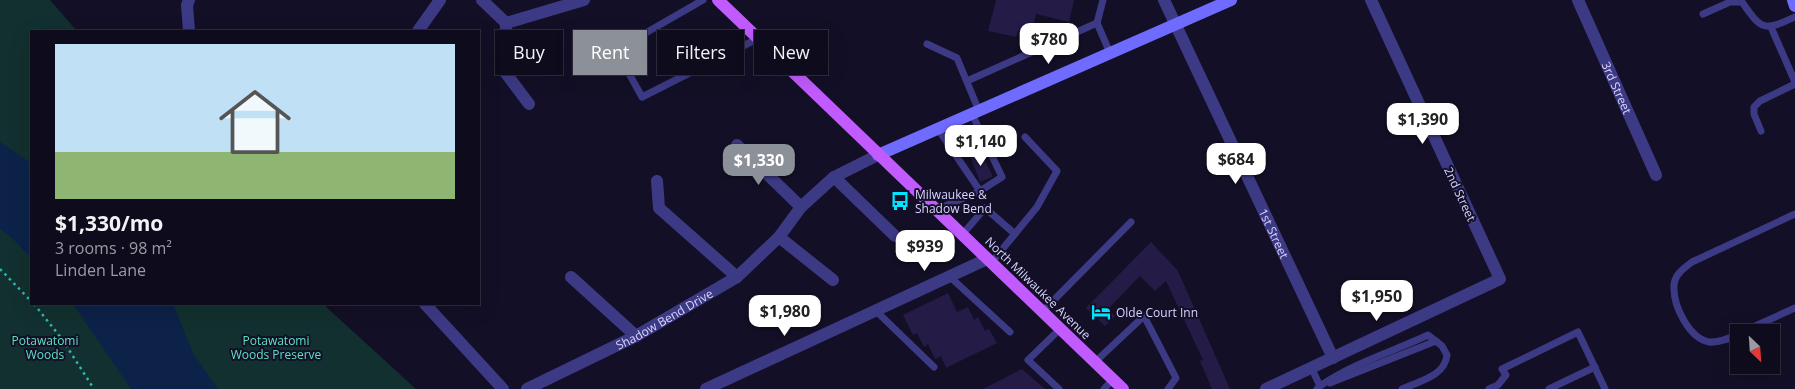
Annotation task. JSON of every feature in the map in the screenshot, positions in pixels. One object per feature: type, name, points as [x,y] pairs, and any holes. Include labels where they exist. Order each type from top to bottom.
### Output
[{"type":"main road","name":"North Milwaukee Avenue","points":[[718,0],[754,35]]},
{"type":"main road","name":"North Milwaukee Avenue","points":[[795,75],[1123,389]]},
{"type":"street","points":[[189,0],[189,30]]},
{"type":"street","points":[[419,30],[440,0]]},
{"type":"street","points":[[482,0],[506,23],[505,72],[529,104]]},
{"type":"street","points":[[506,23],[584,0]]},
{"type":"street","name":"1st Street","points":[[1164,0],[1333,358]]},
{"type":"street","points":[[878,155],[1231,0]]},
{"type":"street","name":"2nd Street","points":[[1333,358],[1500,279],[1371,0]]},
{"type":"street","name":"3rd Street","points":[[1578,0],[1656,175]]},
{"type":"street","points":[[1793,0],[1795,6]]},
{"type":"street","points":[[738,145],[801,207]]},
{"type":"street","name":"Shadow Bend Drive","points":[[526,389],[636,336],[737,277],[779,237],[801,207],[834,177],[878,155]]},
{"type":"street","points":[[834,177],[895,236]]},
{"type":"street","points":[[657,180],[659,208],[737,277]]},
{"type":"street","points":[[779,237],[833,280]]},
{"type":"street","points":[[706,389],[949,276],[989,261]]},
{"type":"street","points":[[571,277],[636,336]]},
{"type":"street","points":[[426,305],[502,389]]},
{"type":"street","points":[[1266,389],[1333,358]]},
{"type":"lane","points":[[703,0],[616,50],[642,98],[754,41]]},
{"type":"lane","points":[[1104,0],[1097,23],[1110,53]]},
{"type":"lane","points":[[1703,14],[1736,1],[1742,2],[1756,22],[1771,27],[1795,16]]},
{"type":"lane","points":[[967,81],[1097,23]]},
{"type":"lane","points":[[1761,131],[1754,114],[1754,107],[1760,101],[1795,83],[1771,27]]},
{"type":"lane","points":[[927,44],[957,58],[967,81],[975,113],[1002,177],[980,191],[936,210]]},
{"type":"lane","points":[[938,129],[980,191]]},
{"type":"lane","points":[[989,261],[1037,207],[1057,171],[1025,137]]},
{"type":"lane","points":[[962,235],[985,208],[1015,234]]},
{"type":"lane","points":[[1730,338],[1710,342],[1696,337],[1686,324],[1676,302],[1674,285],[1679,272],[1692,262],[1795,214]]},
{"type":"lane","points":[[1043,311],[1132,222]]},
{"type":"lane","points":[[949,276],[1010,332]]},
{"type":"lane","points":[[1760,324],[1795,308]]},
{"type":"lane","points":[[875,310],[934,367]]},
{"type":"lane","points":[[1095,362],[1144,316],[1176,378],[1168,389]]},
{"type":"lane","points":[[1059,389],[1028,360],[1061,328]]},
{"type":"lane","points":[[1489,389],[1499,387],[1506,375],[1502,369],[1578,332],[1606,389]]},
{"type":"lane","points":[[1311,368],[1318,388],[1335,375],[1360,363],[1428,336],[1436,341],[1447,355],[1446,363],[1440,371],[1402,389]]},
{"type":"lane","points":[[1549,389],[1595,367]]},
{"type":"lane","points":[[1104,389],[1113,379]]},
{"type":"path","points":[[0,269],[30,300]]},
{"type":"path","points":[[34,305],[62,339],[94,389]]},
{"type":"green space","name":"Potawatomi Woods Preserve","points":[[0,0],[50,0],[76,30],[30,30],[30,305],[324,305],[416,389],[0,389]]},
{"type":"water","points":[[0,142],[30,162],[30,257],[13,239],[0,229]]},
{"type":"water","points":[[74,305],[173,305],[193,353],[218,389],[131,389]]},
{"type":"building","points":[[996,0],[1074,0],[1069,22],[1036,14],[1031,34],[1018,31],[1016,37],[988,31]]},
{"type":"building","points":[[980,152],[992,177],[980,182],[970,156]]},
{"type":"building","name":"Olde Court Inn","points":[[1151,242],[1178,271],[1230,389],[1212,389],[1200,361],[1203,360],[1166,281],[1155,291],[1140,276],[1108,309],[1115,316],[1105,326],[1086,308]]},
{"type":"building","points":[[948,293],[957,312],[968,307],[974,320],[978,317],[985,331],[989,329],[997,343],[946,368],[941,356],[935,359],[928,344],[924,347],[917,333],[913,335],[903,315]]},
{"type":"building","points":[[1022,369],[1045,389],[983,389]]},
{"type":"place","name":"Milwaukee & Shadow Bend","points":[[900,201]]},
{"type":"place","name":"Olde Court Inn","points":[[1101,312]]},
{"type":"park label","name":"Potawatomi Woods","points":[[45,347]]}]
